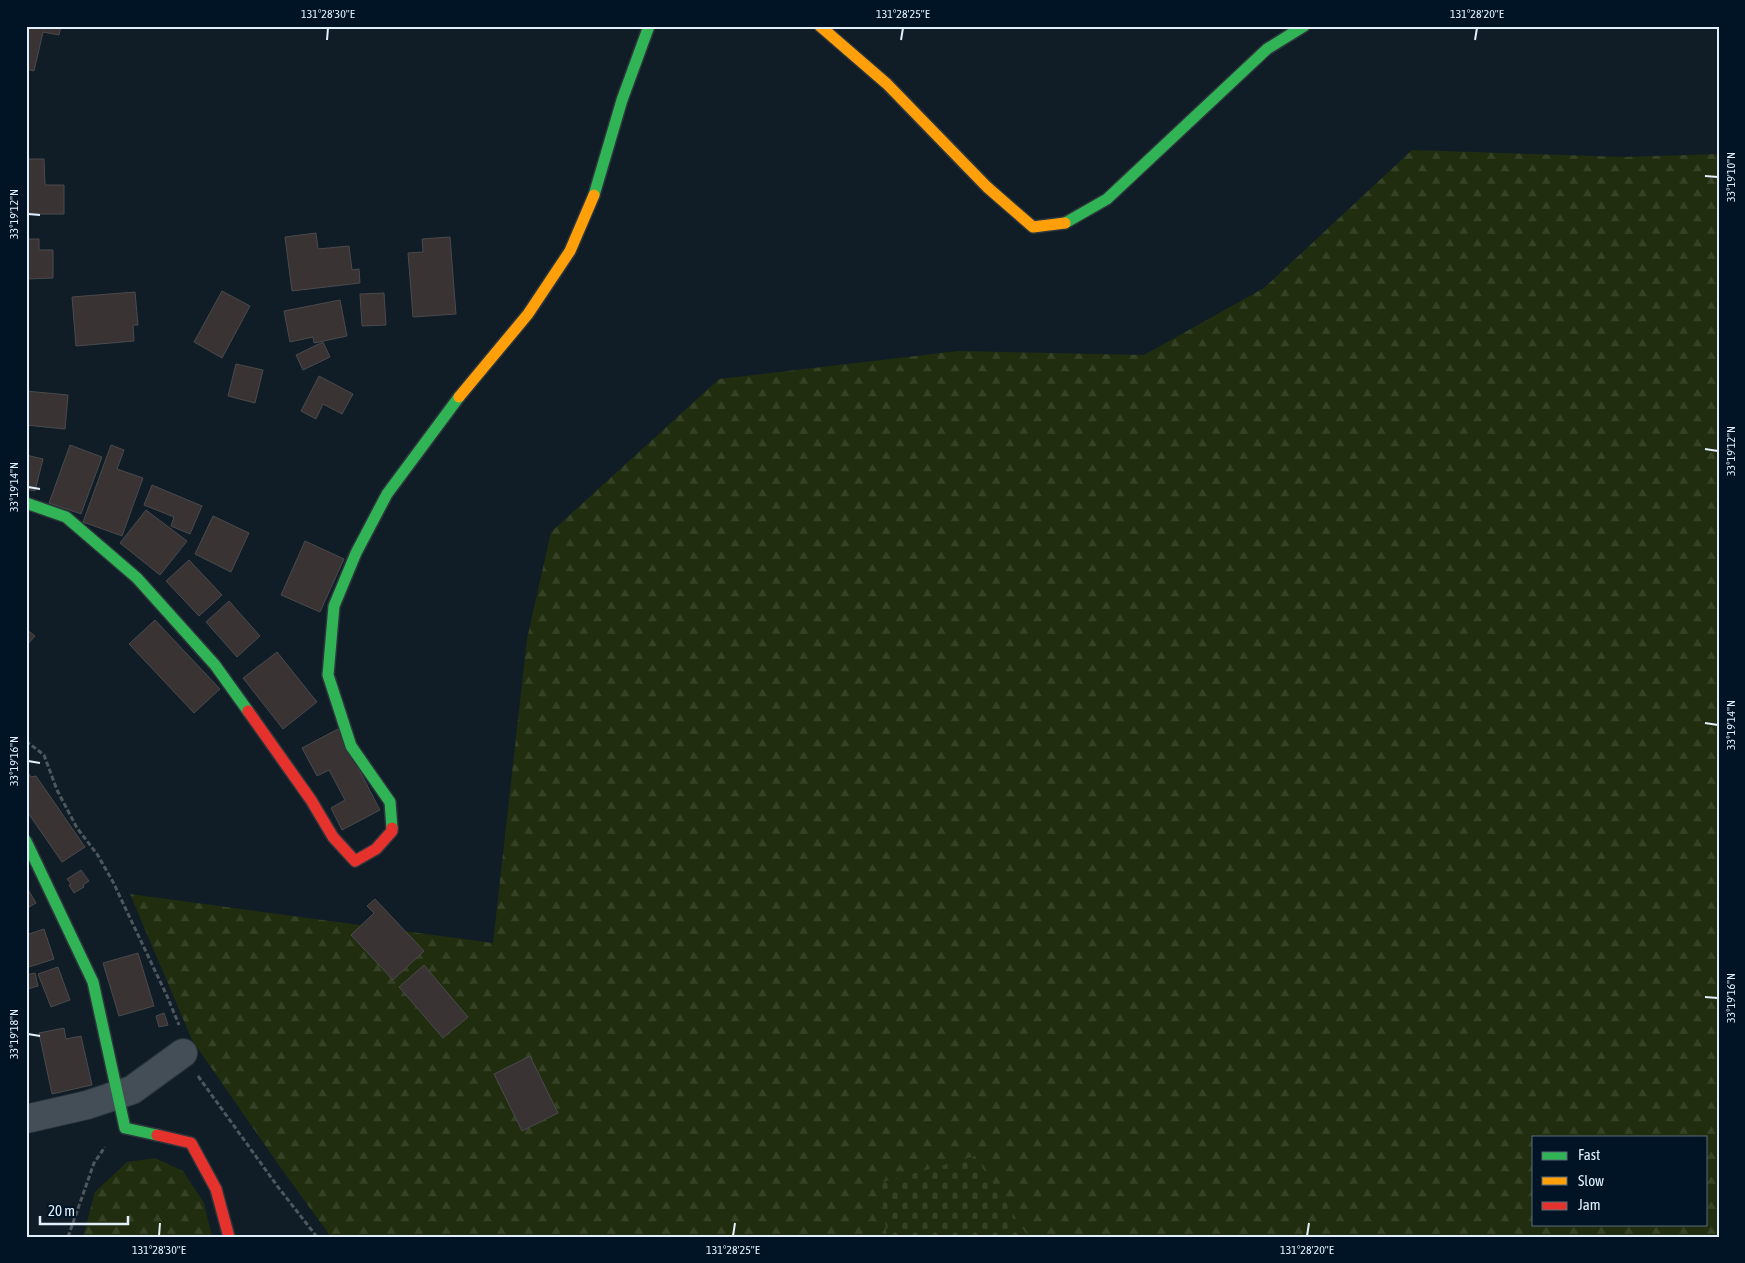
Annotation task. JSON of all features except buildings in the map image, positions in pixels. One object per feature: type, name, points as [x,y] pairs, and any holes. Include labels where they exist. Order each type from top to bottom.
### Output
[{"type":"street","points":[[26,503],[66,517],[137,578],[215,664],[306,792],[333,837],[355,861],[376,849],[392,831],[390,802],[351,746],[328,674],[334,606],[356,553],[387,494],[438,424],[528,314],[570,251],[594,196],[622,100],[649,26]]},
{"type":"street","points":[[820,26],[887,84],[987,187],[1034,227],[1065,223],[1107,199],[1266,49],[1304,26]]},
{"type":"street","points":[[26,841],[93,982],[125,1128],[191,1143],[216,1189],[230,1237]]},
{"type":"street","points":[[26,1119],[87,1105],[132,1090],[184,1053]]},
{"type":"path","points":[[26,741],[44,755],[57,790],[77,828],[97,854],[113,882],[168,996],[183,1037],[184,1053],[204,1085],[317,1237]]},
{"type":"path","points":[[68,1237],[94,1163],[108,1143],[125,1128]]},
{"type":"green space","points":[[1412,150],[1624,157],[1719,154],[1719,1237],[331,1237],[192,1040],[130,894],[493,943],[527,639],[551,532],[719,379],[958,351],[1144,355],[1264,288]]},
{"type":"green space","points":[[975,1156],[1030,1237],[887,1237],[880,1183]]},
{"type":"green space","points":[[155,1158],[183,1171],[204,1203],[212,1237],[83,1237],[95,1192],[127,1162]]},
{"type":"traffic: fast","points":[[594,195],[622,100],[649,26]]},
{"type":"traffic: fast","points":[[1065,223],[1107,199],[1267,49],[1304,26]]},
{"type":"traffic: fast","points":[[392,828],[390,802],[351,746],[328,675],[334,606],[356,553],[387,494],[459,397]]},
{"type":"traffic: fast","points":[[26,503],[66,517],[137,578],[215,665],[248,711]]},
{"type":"traffic: fast","points":[[26,841],[93,982],[125,1128],[157,1135]]},
{"type":"traffic: slow","points":[[820,26],[887,84],[987,187],[1033,227],[1065,223]]},
{"type":"traffic: slow","points":[[459,397],[528,314],[570,251],[594,195]]},
{"type":"traffic: jam","points":[[248,711],[311,800],[333,837],[355,861],[376,849],[392,831],[392,828]]},
{"type":"traffic: jam","points":[[157,1135],[191,1143],[216,1189],[229,1237]]}]
